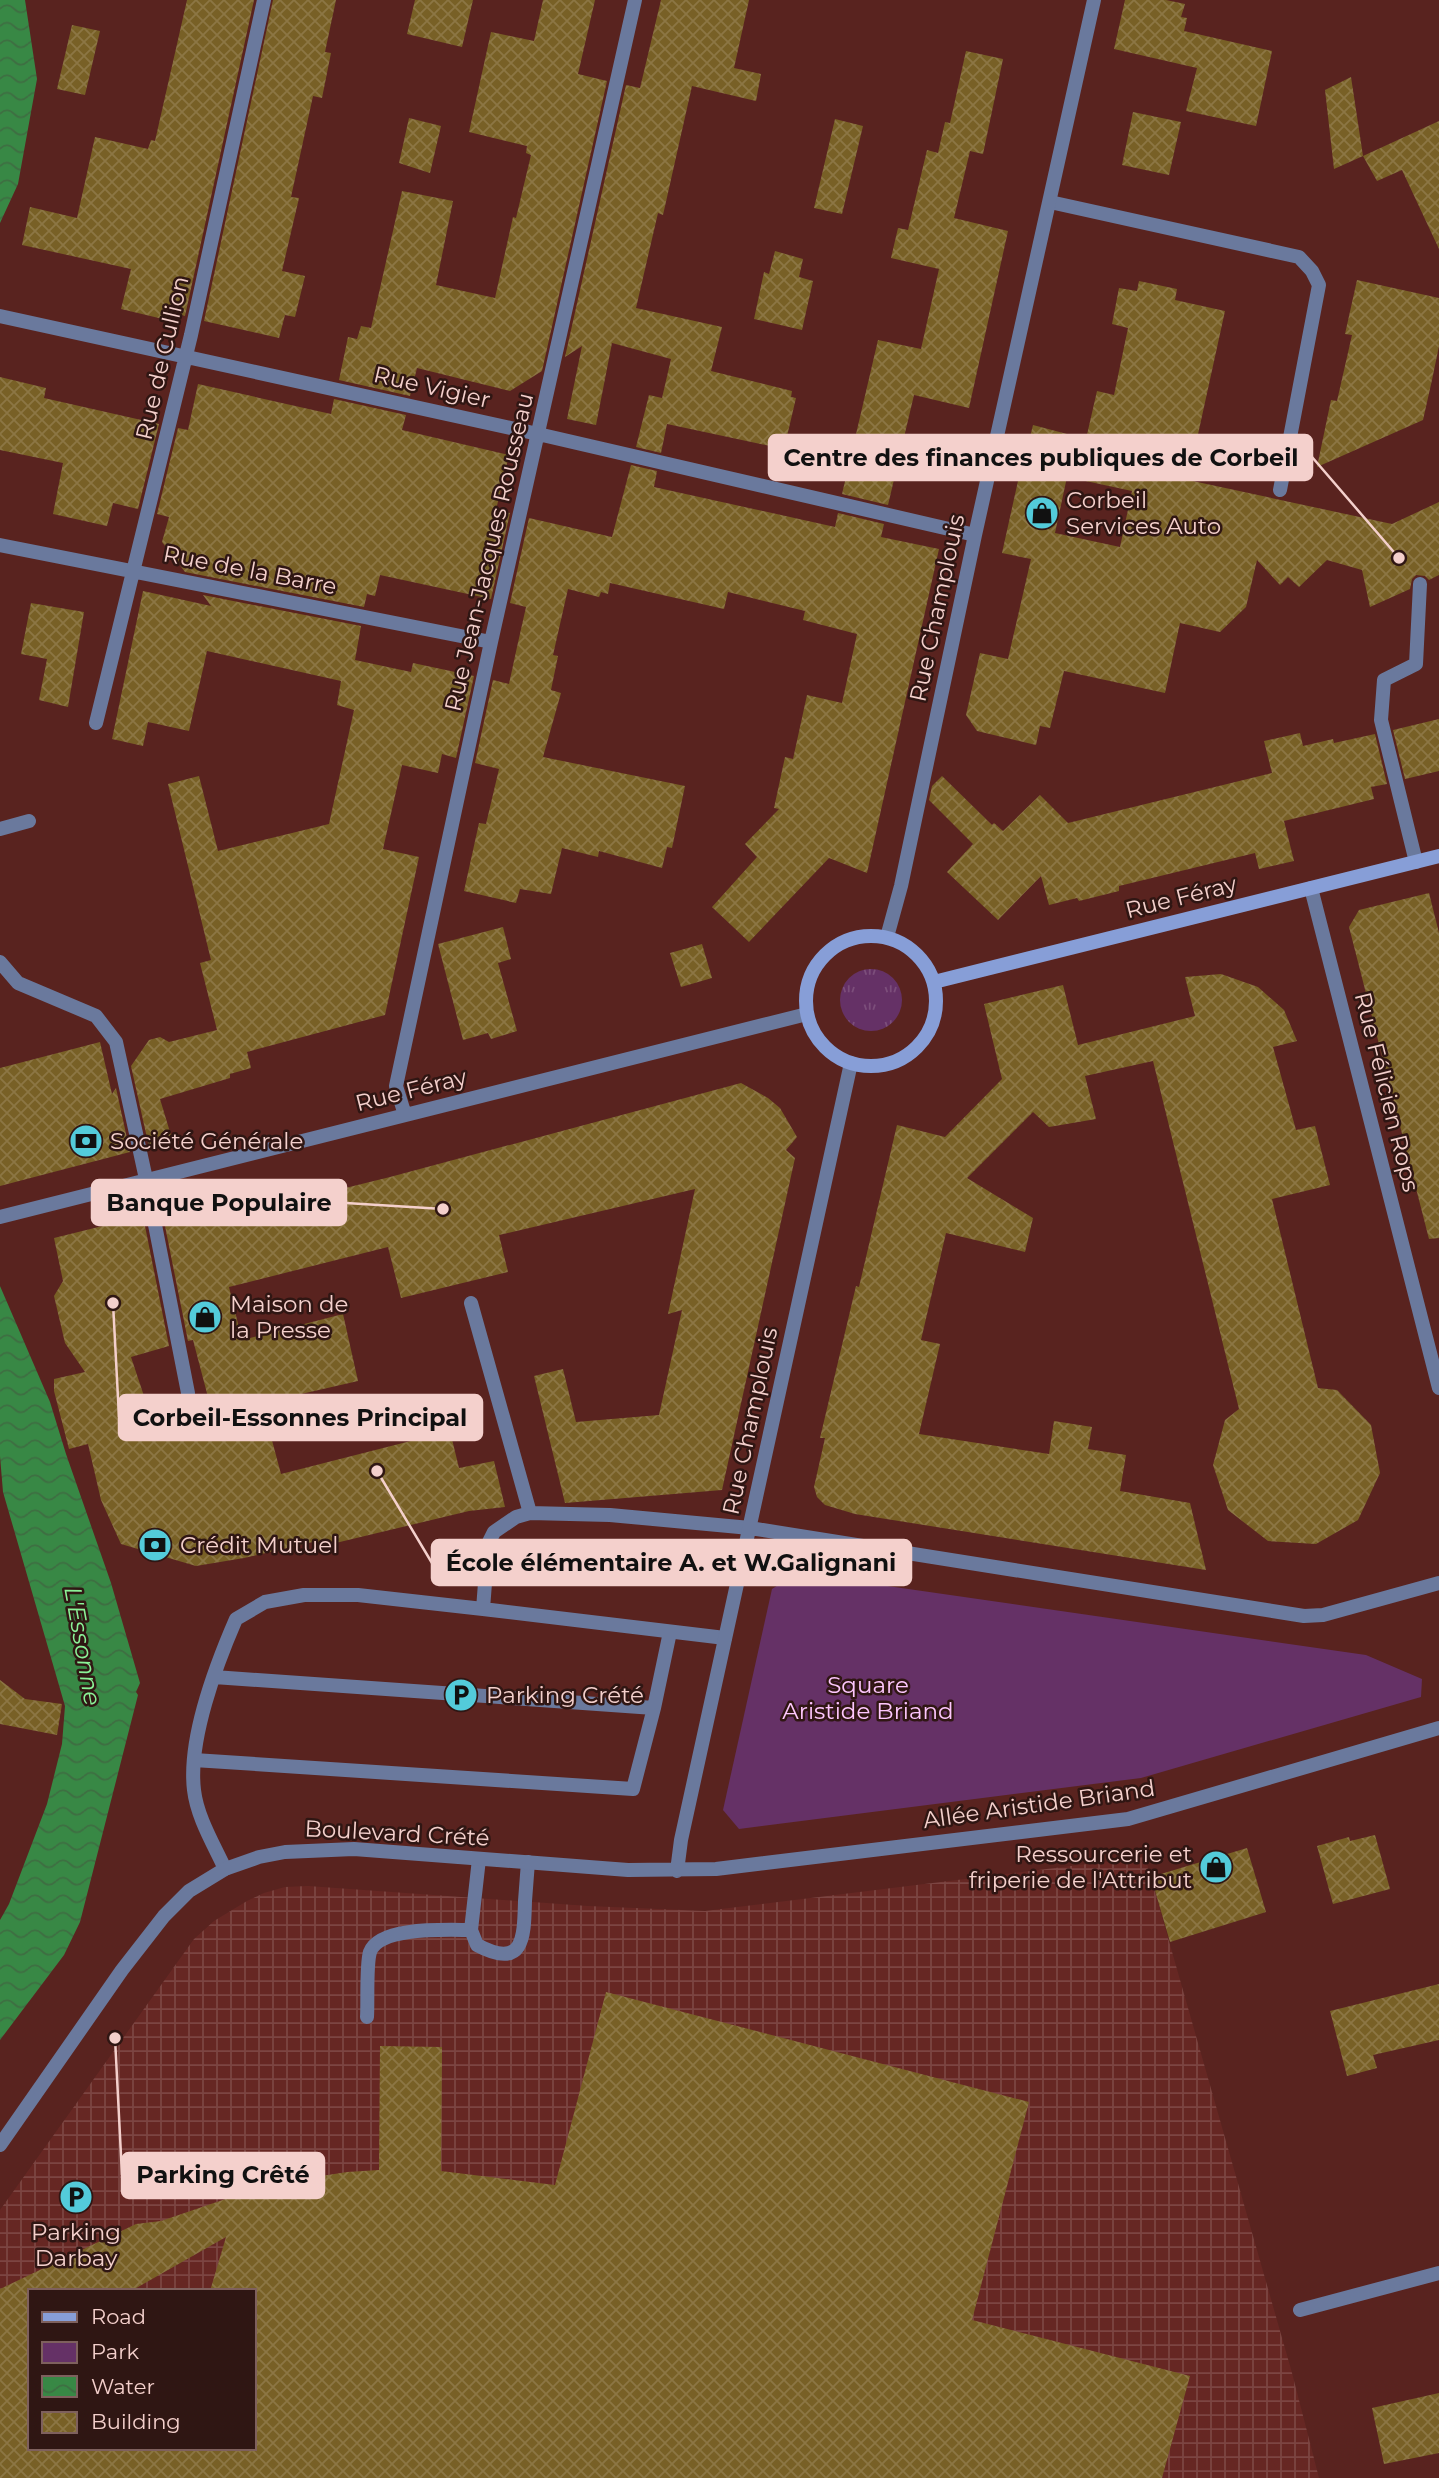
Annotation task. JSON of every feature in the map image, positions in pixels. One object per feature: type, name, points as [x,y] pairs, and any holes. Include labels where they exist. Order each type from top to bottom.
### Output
[{"type":"main road","name":"Rue Féray","points":[[934,982],[1439,856]]},
{"type":"main road","points":[[887,937],[902,944],[916,954],[927,967],[934,982],[937,1003],[933,1022],[923,1040],[909,1054],[891,1063],[871,1066],[851,1063],[835,1055],[822,1044],[807,1014],[806,995],[810,977],[819,961],[833,947],[849,939],[887,937]]},
{"type":"street","name":"Rue de Cullion","points":[[96,723],[186,356],[264,0]]},
{"type":"street","name":"Rue Jean-Jacques Rousseau","points":[[405,1115],[396,1086],[491,642],[635,0]]},
{"type":"street","name":"Rue Champlouis","points":[[887,937],[901,886],[975,535],[1094,0]]},
{"type":"street","points":[[1050,202],[1299,257],[1312,271],[1319,285],[1280,490]]},
{"type":"street","name":"Rue Vigier","points":[[0,316],[538,434],[975,535]]},
{"type":"street","name":"Rue de la Barre","points":[[0,545],[491,642]]},
{"type":"street","points":[[1416,862],[1381,720],[1384,680],[1416,664],[1420,584]]},
{"type":"street","points":[[0,829],[29,821]]},
{"type":"street","name":"Rue Félicien Rops","points":[[1311,888],[1439,1388]]},
{"type":"street","points":[[0,962],[18,983],[96,1016],[116,1042],[188,1393]]},
{"type":"street","name":"Rue Féray","points":[[0,1217],[807,1014]]},
{"type":"street","name":"Rue Champlouis","points":[[677,1871],[681,1840],[851,1063]]},
{"type":"street","points":[[471,1303],[530,1513]]},
{"type":"street","points":[[483,1609],[488,1544],[494,1532],[504,1523],[530,1513],[610,1515],[750,1528],[1304,1616],[1323,1615],[1439,1583]]},
{"type":"street","points":[[225,1869],[203,1821],[194,1791],[194,1760],[203,1713],[236,1619],[265,1602],[304,1595],[358,1595],[725,1638]]},
{"type":"street","points":[[194,1760],[633,1789],[670,1632]]},
{"type":"street","points":[[214,1677],[654,1708]]},
{"type":"street","name":"Allée Aristide Briand","points":[[677,1871],[716,1869],[1128,1819],[1439,1728]]},
{"type":"street","name":"Boulevard Crété","points":[[0,2145],[143,1941],[189,1891],[225,1869],[259,1857],[285,1852],[354,1849],[528,1863],[677,1871]]},
{"type":"street","points":[[479,1859],[471,1930],[477,1945],[493,1954],[509,1954],[519,1947],[524,1934],[528,1863]]},
{"type":"street","points":[[367,2017],[370,1952],[377,1941],[390,1935],[471,1930]]},
{"type":"street","points":[[1300,2310],[1439,2273]]},
{"type":"shaded area","points":[[1145,1857],[1292,2373],[1319,2478],[0,2478],[0,2210],[194,1939],[214,1921],[247,1901],[285,1887],[308,1886],[588,1906],[705,1911]]},
{"type":"green space","points":[[871,969],[883,971],[893,978],[900,988],[900,1012],[893,1022],[883,1029],[871,1031],[859,1029],[849,1022],[842,1012],[840,1000],[842,988],[849,978],[859,971]]},
{"type":"green space","name":"Square Aristide Briand","points":[[797,1573],[1366,1655],[1422,1679],[1421,1697],[1141,1778],[739,1829],[723,1810],[772,1589]]},
{"type":"water","points":[[0,0],[25,0],[37,79],[18,184],[0,223]]},
{"type":"water","name":"L'Essonne","points":[[0,1286],[50,1402],[111,1583],[140,1683],[80,1922],[64,1955],[0,2040],[0,1920],[9,1904],[47,1804],[62,1744],[65,1706],[3,1492],[0,1456]]},
{"type":"building","points":[[187,0],[254,0],[185,316],[174,313],[167,320],[121,309],[131,269],[22,245],[30,207],[77,218],[95,137],[148,149],[151,140],[155,141]]},
{"type":"building","points":[[273,0],[336,0],[325,52],[331,53],[322,98],[313,96],[291,197],[299,198],[282,271],[305,276],[295,317],[285,315],[279,338],[204,321]]},
{"type":"building","points":[[415,0],[473,0],[462,47],[407,34]]},
{"type":"building","points":[[543,0],[595,0],[578,74],[607,81],[542,371],[510,391],[417,368],[410,396],[339,380],[348,337],[357,339],[361,326],[371,328],[402,191],[453,201],[436,285],[495,298],[513,217],[516,218],[531,155],[526,153],[527,146],[469,132],[491,32],[534,41]]},
{"type":"building","points":[[661,0],[749,0],[734,68],[761,74],[756,101],[692,86],[663,215],[658,213],[636,308],[722,327],[711,371],[792,391],[791,397],[796,398],[784,449],[667,424],[661,453],[636,447],[649,395],[662,398],[671,359],[612,343],[596,425],[567,419],[582,346],[565,357],[626,85],[640,88]]},
{"type":"building","points":[[1125,0],[1166,0],[1185,4],[1181,17],[1187,18],[1184,31],[1272,51],[1256,126],[1186,111],[1197,68],[1114,49]]},
{"type":"building","points":[[72,25],[100,31],[85,95],[57,89]]},
{"type":"building","points":[[966,51],[1003,59],[983,154],[970,151],[954,218],[1008,231],[969,408],[914,395],[888,505],[842,494],[878,340],[921,349],[939,269],[891,258],[898,228],[908,230],[927,150],[938,153],[945,122],[950,123]]},
{"type":"building","points":[[1351,77],[1363,156],[1334,169],[1325,90]]},
{"type":"building","points":[[1133,112],[1181,122],[1169,175],[1122,165]]},
{"type":"building","points":[[409,118],[441,126],[430,173],[399,163]]},
{"type":"building","points":[[835,119],[863,126],[842,214],[814,208]]},
{"type":"building","points":[[1439,121],[1439,249],[1402,170],[1377,181],[1363,156]]},
{"type":"building","points":[[775,251],[803,259],[799,277],[813,281],[802,330],[754,319],[764,272],[769,274]]},
{"type":"building","points":[[1357,280],[1439,298],[1439,346],[1432,380],[1423,420],[1317,467],[1331,400],[1337,401],[1352,335],[1345,334]]},
{"type":"building","points":[[1139,281],[1177,289],[1175,300],[1225,311],[1188,480],[1392,524],[1439,502],[1439,575],[1429,580],[1425,576],[1416,575],[1412,579],[1410,589],[1370,607],[1362,570],[1327,560],[1299,587],[1288,577],[1280,585],[1257,560],[1246,607],[1220,632],[1180,623],[1165,693],[1064,671],[1050,728],[1040,726],[1036,745],[977,731],[966,715],[980,653],[1008,659],[1031,559],[1002,553],[1033,425],[1086,439],[1097,391],[1114,395],[1128,328],[1112,324],[1119,288],[1137,291]],"holes":[[[1067,477],[1132,491],[1120,547],[1055,533]]]},
{"type":"building","points":[[0,377],[46,388],[44,398],[159,424],[138,509],[113,503],[107,526],[53,514],[63,463],[0,450]]},
{"type":"building","points":[[198,384],[331,414],[334,399],[406,415],[402,430],[509,455],[496,510],[510,513],[491,599],[380,575],[375,596],[367,594],[364,607],[185,572],[162,542],[169,517],[157,514],[178,428],[188,430]]},
{"type":"building","points":[[631,465],[657,471],[654,487],[835,527],[838,513],[884,524],[881,537],[939,549],[867,873],[829,858],[749,942],[712,907],[757,857],[745,844],[779,809],[774,808],[785,757],[793,759],[807,695],[842,703],[857,634],[803,620],[805,611],[728,592],[724,609],[610,583],[608,594],[601,592],[599,597],[568,589],[553,655],[558,656],[551,690],[561,693],[543,757],[685,786],[672,848],[667,847],[662,868],[599,851],[598,857],[562,848],[551,894],[520,889],[516,903],[464,891],[479,823],[486,824],[499,769],[475,763],[493,680],[509,684],[526,607],[510,603],[529,518],[612,537]]},
{"type":"building","points":[[143,591],[211,606],[203,595],[361,626],[355,660],[411,672],[413,663],[474,676],[456,758],[442,754],[438,773],[402,765],[383,849],[419,857],[385,1015],[247,1052],[251,1068],[230,1074],[230,1078],[160,1099],[173,1142],[149,1147],[131,1066],[149,1040],[160,1037],[169,1042],[217,1030],[200,963],[211,960],[168,784],[199,776],[218,851],[329,824],[354,710],[337,705],[341,681],[207,651],[189,731],[148,722],[143,746],[112,739]]},
{"type":"building","points":[[31,603],[84,612],[68,707],[39,700],[47,659],[21,654]]},
{"type":"building","points":[[1439,719],[1439,771],[1405,779],[1393,730]]},
{"type":"building","points":[[1300,733],[1303,746],[1333,739],[1334,743],[1375,734],[1387,784],[1371,787],[1374,799],[1284,821],[1294,861],[1259,869],[1255,853],[1119,886],[1119,891],[1049,905],[1041,876],[998,920],[947,872],[973,844],[929,800],[932,786],[942,776],[992,825],[994,823],[1003,831],[1040,795],[1068,823],[1272,773],[1264,741]]},
{"type":"building","points":[[1429,893],[1439,933],[1439,1238],[1429,1239],[1349,927],[1359,910]]},
{"type":"building","points":[[503,927],[511,959],[498,963],[517,1031],[491,1039],[488,1033],[463,1040],[438,944]]},
{"type":"building","points":[[702,944],[712,978],[681,987],[670,953]]},
{"type":"building","points":[[1221,974],[1258,987],[1284,1010],[1297,1041],[1273,1047],[1296,1130],[1315,1126],[1330,1185],[1272,1199],[1318,1388],[1337,1390],[1371,1425],[1380,1473],[1358,1520],[1316,1544],[1268,1541],[1228,1510],[1213,1465],[1225,1420],[1239,1409],[1153,1061],[1085,1076],[1096,1119],[1049,1127],[1033,1112],[967,1178],[1033,1218],[1025,1252],[946,1233],[921,1340],[940,1344],[919,1434],[1049,1454],[1054,1421],[1092,1427],[1088,1449],[1126,1455],[1120,1491],[1190,1503],[1206,1570],[855,1514],[825,1505],[817,1497],[814,1487],[825,1438],[820,1438],[897,1125],[945,1137],[1002,1079],[984,1004],[1063,985],[1078,1045],[1195,1016],[1185,977]]},
{"type":"building","points":[[100,1042],[112,1094],[116,1088],[130,1152],[0,1186],[0,1068]]},
{"type":"building","points":[[741,1083],[780,1108],[797,1137],[786,1150],[795,1158],[722,1490],[565,1503],[534,1376],[563,1369],[576,1422],[659,1415],[682,1310],[668,1314],[695,1189],[499,1235],[508,1272],[401,1298],[388,1247],[229,1287],[242,1340],[343,1314],[358,1381],[262,1403],[281,1474],[450,1431],[459,1468],[494,1461],[505,1507],[469,1511],[319,1547],[317,1541],[196,1566],[121,1544],[101,1500],[88,1444],[69,1449],[54,1391],[54,1379],[85,1372],[65,1343],[54,1296],[63,1281],[54,1238],[143,1216],[169,1346],[131,1357],[151,1417],[209,1401],[193,1340],[188,1341],[162,1211],[194,1204],[199,1224],[390,1177]]},
{"type":"building","points":[[0,1680],[25,1699],[62,1704],[57,1735],[0,1724]]},
{"type":"building","points":[[1375,1835],[1390,1889],[1333,1904],[1317,1846],[1349,1837],[1350,1841]]},
{"type":"building","points":[[1247,1848],[1266,1912],[1170,1942],[1151,1877]]},
{"type":"building","points":[[1439,1984],[1439,2040],[1373,2055],[1377,2068],[1347,2076],[1330,2011]]},
{"type":"building","points":[[606,1992],[1029,2102],[972,2320],[1190,2376],[1162,2478],[0,2478],[0,2289],[136,2224],[161,2221],[283,2182],[379,2170],[380,2046],[442,2047],[441,2171],[555,2185]]},
{"type":"building","points":[[1439,2393],[1439,2453],[1384,2464],[1372,2408]]},
{"type":"place","name":"Corbeil Services Auto","points":[[1042,513]]},
{"type":"place","name":"Centre des finances publiques de Corbeil","points":[[1399,558]]},
{"type":"place","name":"Société Générale","points":[[86,1141]]},
{"type":"place","name":"Banque Populaire","points":[[443,1209]]},
{"type":"place","name":"Corbeil-Essonnes Principal","points":[[113,1303]]},
{"type":"place","name":"Maison de la Presse","points":[[205,1317]]},
{"type":"place","name":"École élémentaire A. et W.Galignani","points":[[377,1471]]},
{"type":"place","name":"Crédit Mutuel","points":[[155,1545]]},
{"type":"place","name":"Parking Crété","points":[[461,1695]]},
{"type":"place","name":"Ressourcerie et friperie de l'Attribut","points":[[1216,1867]]},
{"type":"place","name":"Parking Crêté","points":[[115,2038]]},
{"type":"place","name":"Parking Darbay","points":[[76,2197]]}]
